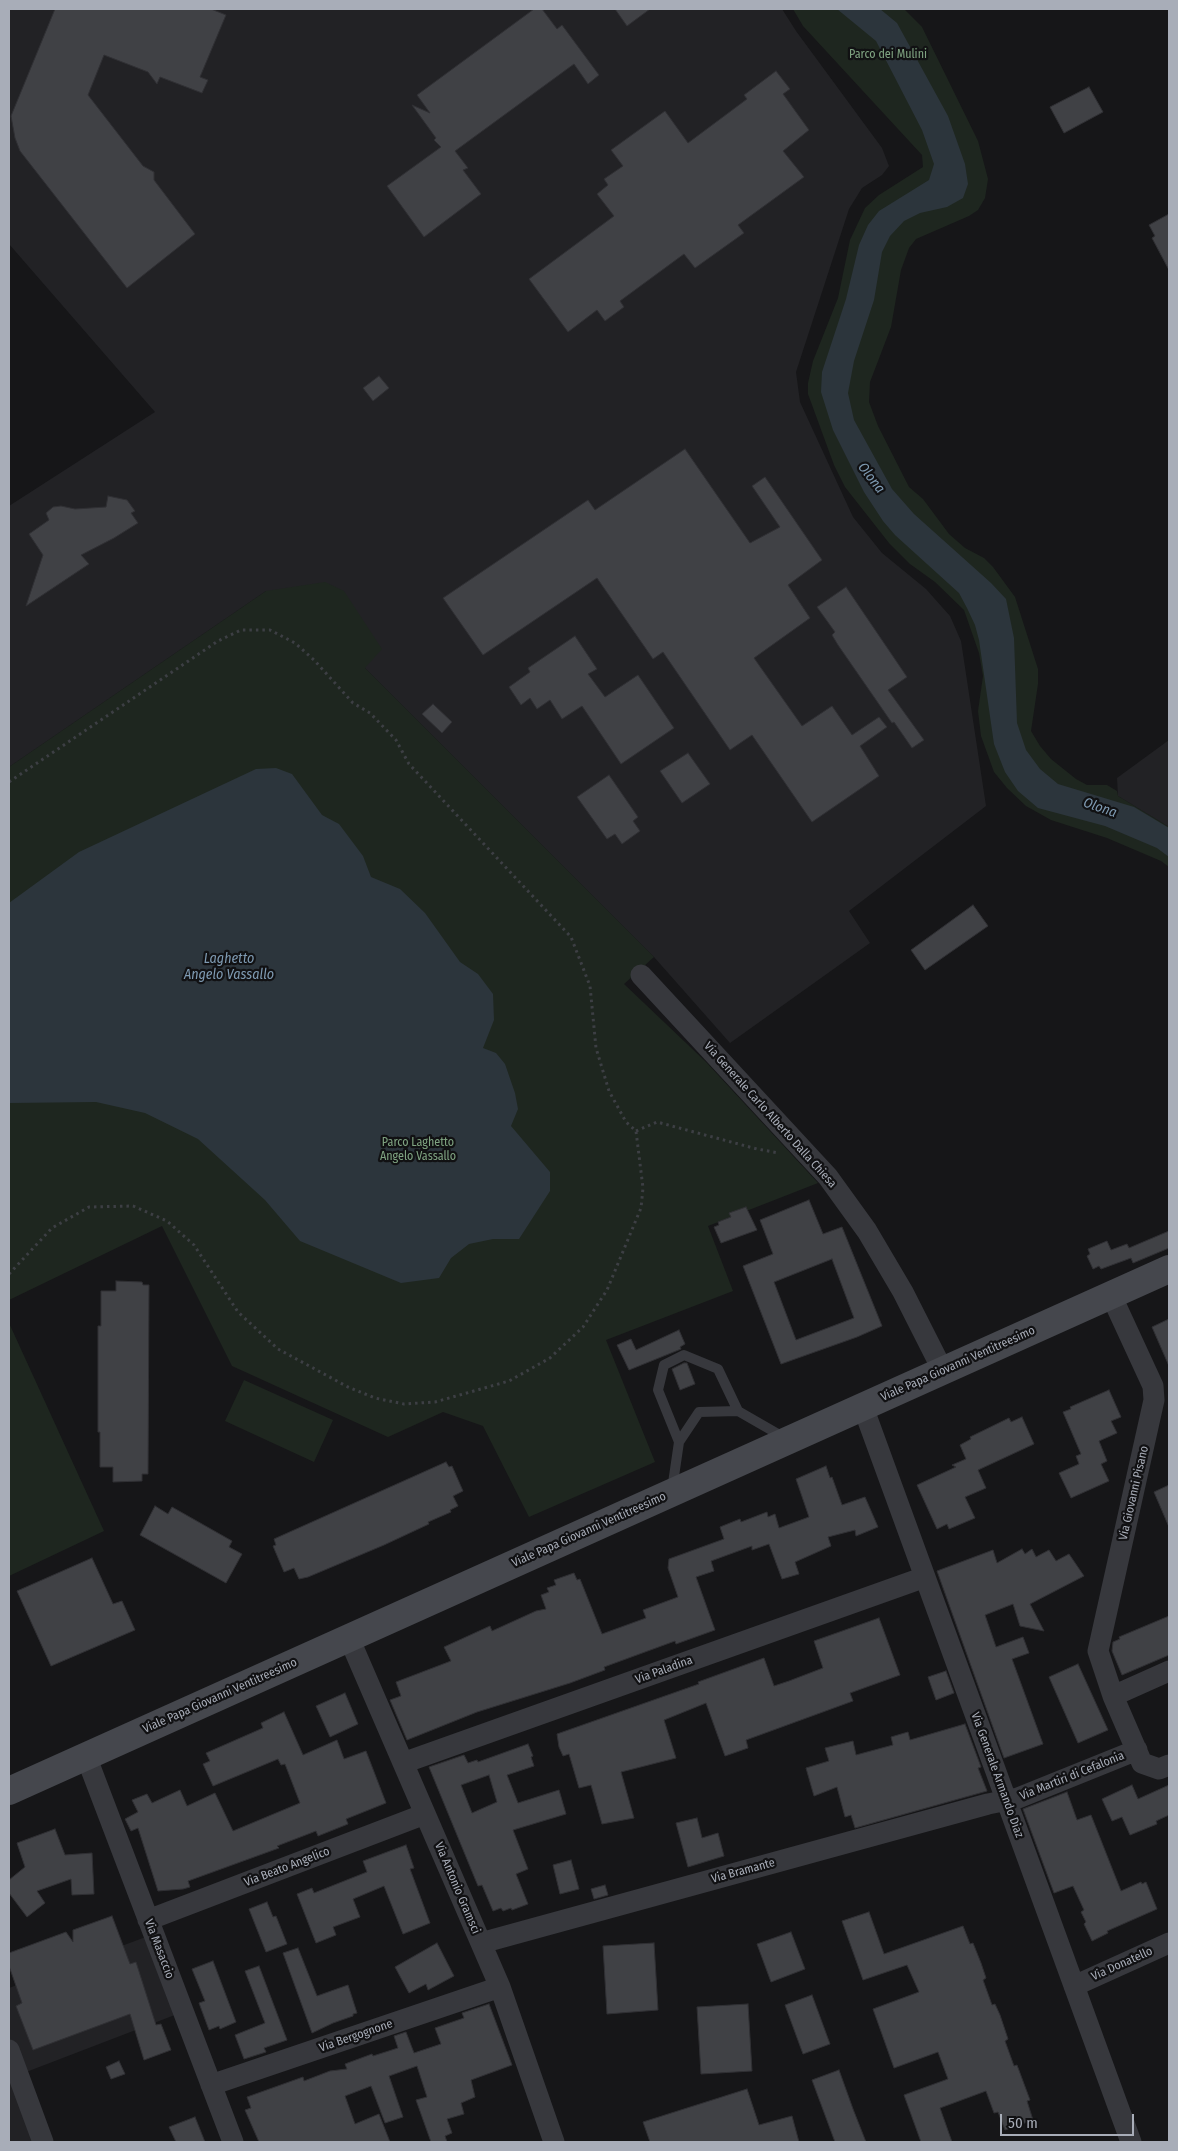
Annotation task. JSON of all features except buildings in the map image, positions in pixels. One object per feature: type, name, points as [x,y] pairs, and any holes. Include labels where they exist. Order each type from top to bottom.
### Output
[{"type":"street","name":"Via Generale Carlo Alberto Dalla Chiesa","points":[[641,975],[828,1177],[867,1231],[903,1292],[943,1371]]},
{"type":"street","name":"Viale Papa Giovanni Ventitreesimo","points":[[9,1791],[1169,1270]]},
{"type":"street","name":"Via Giovanni Pisano","points":[[1112,1296],[1161,1392],[1152,1412],[1098,1652],[1113,1696],[1142,1763],[1159,1770],[1169,1765]]},
{"type":"street","name":"Via Generale Armando Diaz","points":[[863,1407],[1131,2142]]},
{"type":"street","name":"Via Paladina","points":[[403,1763],[925,1577]]},
{"type":"street","name":"Via Antonio Gramsci","points":[[349,1638],[500,1987],[554,2142]]},
{"type":"street","points":[[1113,1696],[1169,1671]]},
{"type":"street","name":"Via Martiri di Cefalonia","points":[[1006,1800],[1018,1798],[1136,1750]]},
{"type":"street","name":"Via Masaccio","points":[[86,1756],[233,2142]]},
{"type":"street","name":"Via Bramante","points":[[481,1943],[1006,1800]]},
{"type":"street","name":"Via Beato Angelico","points":[[148,1920],[425,1814]]},
{"type":"street","name":"Via Donatello","points":[[1074,1986],[1169,1943]]},
{"type":"street","name":"Via Bergognone","points":[[212,2085],[500,1987]]},
{"type":"street","points":[[9,2050],[43,2142]]},
{"type":"lane","points":[[679,1442],[658,1390],[664,1365],[684,1355],[718,1369],[738,1410]]},
{"type":"lane","points":[[671,1494],[679,1442],[699,1412],[738,1410],[789,1440]]},
{"type":"path","points":[[9,782],[218,641],[241,630],[270,630],[295,643],[314,660],[353,703],[370,713],[396,740],[409,764],[571,937],[590,986],[596,1048],[608,1091],[626,1122],[636,1131],[643,1188],[641,1208],[607,1290],[583,1327],[550,1358],[509,1381],[435,1402],[404,1404],[375,1398],[348,1387],[278,1349],[238,1312],[194,1245],[167,1221],[133,1206],[89,1208],[52,1228],[9,1274]]},
{"type":"path","points":[[636,1131],[657,1122],[757,1150],[778,1153],[801,1148]]},
{"type":"shaded area","points":[[9,9],[782,9],[882,148],[889,166],[882,175],[862,188],[849,209],[796,372],[800,402],[853,517],[882,553],[926,589],[950,616],[961,641],[986,806],[849,911],[870,943],[730,1043],[654,957],[365,668],[266,591],[9,767],[9,506],[155,412],[9,244]]},
{"type":"shaded area","points":[[1169,740],[1169,827],[1118,796],[1117,778]]},
{"type":"shaded area","points":[[151,1935],[180,2013],[21,2074],[9,2043],[9,1988]]},
{"type":"shaded area","points":[[9,2050],[43,2142],[9,2142]]},
{"type":"green space","name":"Parco dei Mulini","points":[[793,9],[904,9],[922,27],[978,141],[988,179],[985,198],[978,210],[969,216],[916,239],[909,248],[901,270],[891,327],[870,382],[869,402],[878,426],[909,487],[923,499],[949,534],[965,548],[984,558],[993,567],[1015,597],[1038,669],[1038,684],[1031,731],[1040,746],[1051,759],[1076,779],[1087,785],[1107,785],[1117,791],[1118,796],[1169,827],[1169,867],[1161,861],[1107,838],[1051,820],[1026,806],[1007,788],[994,772],[981,736],[978,711],[983,676],[979,653],[964,610],[935,582],[910,564],[889,543],[845,487],[834,465],[808,394],[808,383],[813,361],[838,298],[850,240],[865,208],[879,195],[923,167],[922,155],[803,26]]},
{"type":"green space","name":"Parco Laghetto Angelo Vassallo","points":[[325,582],[344,591],[382,649],[365,668],[654,957],[624,984],[706,1062],[818,1183],[708,1226],[733,1291],[606,1340],[655,1462],[529,1517],[483,1426],[443,1412],[388,1437],[232,1366],[162,1226],[9,1300],[9,767],[266,591]]},
{"type":"green space","points":[[9,1323],[104,1531],[9,1576]]},
{"type":"green space","points":[[244,1380],[333,1420],[314,1462],[225,1421]]},
{"type":"water","name":"Olona","points":[[837,9],[880,9],[897,23],[948,116],[965,164],[968,184],[963,198],[947,207],[920,213],[904,221],[890,236],[882,252],[874,300],[854,361],[848,393],[854,420],[892,489],[914,514],[991,583],[1006,599],[1014,638],[1017,723],[1026,750],[1040,769],[1058,784],[1134,807],[1169,828],[1169,857],[1157,848],[1105,826],[1038,808],[1018,791],[1005,772],[994,744],[979,640],[975,625],[967,608],[959,593],[895,535],[883,521],[864,492],[833,430],[821,392],[822,372],[846,299],[859,245],[868,225],[879,211],[929,180],[934,164],[922,130],[876,41]]},
{"type":"water","name":"Laghetto Angelo Vassallo","points":[[276,768],[292,774],[322,815],[339,824],[363,856],[371,877],[400,889],[425,913],[460,962],[478,974],[493,994],[494,1020],[483,1048],[496,1053],[505,1064],[515,1093],[518,1109],[511,1126],[550,1172],[550,1191],[519,1239],[493,1239],[469,1244],[451,1258],[439,1278],[401,1283],[300,1241],[265,1200],[198,1139],[145,1113],[96,1102],[9,1103],[9,903],[79,852],[256,769]]}]
